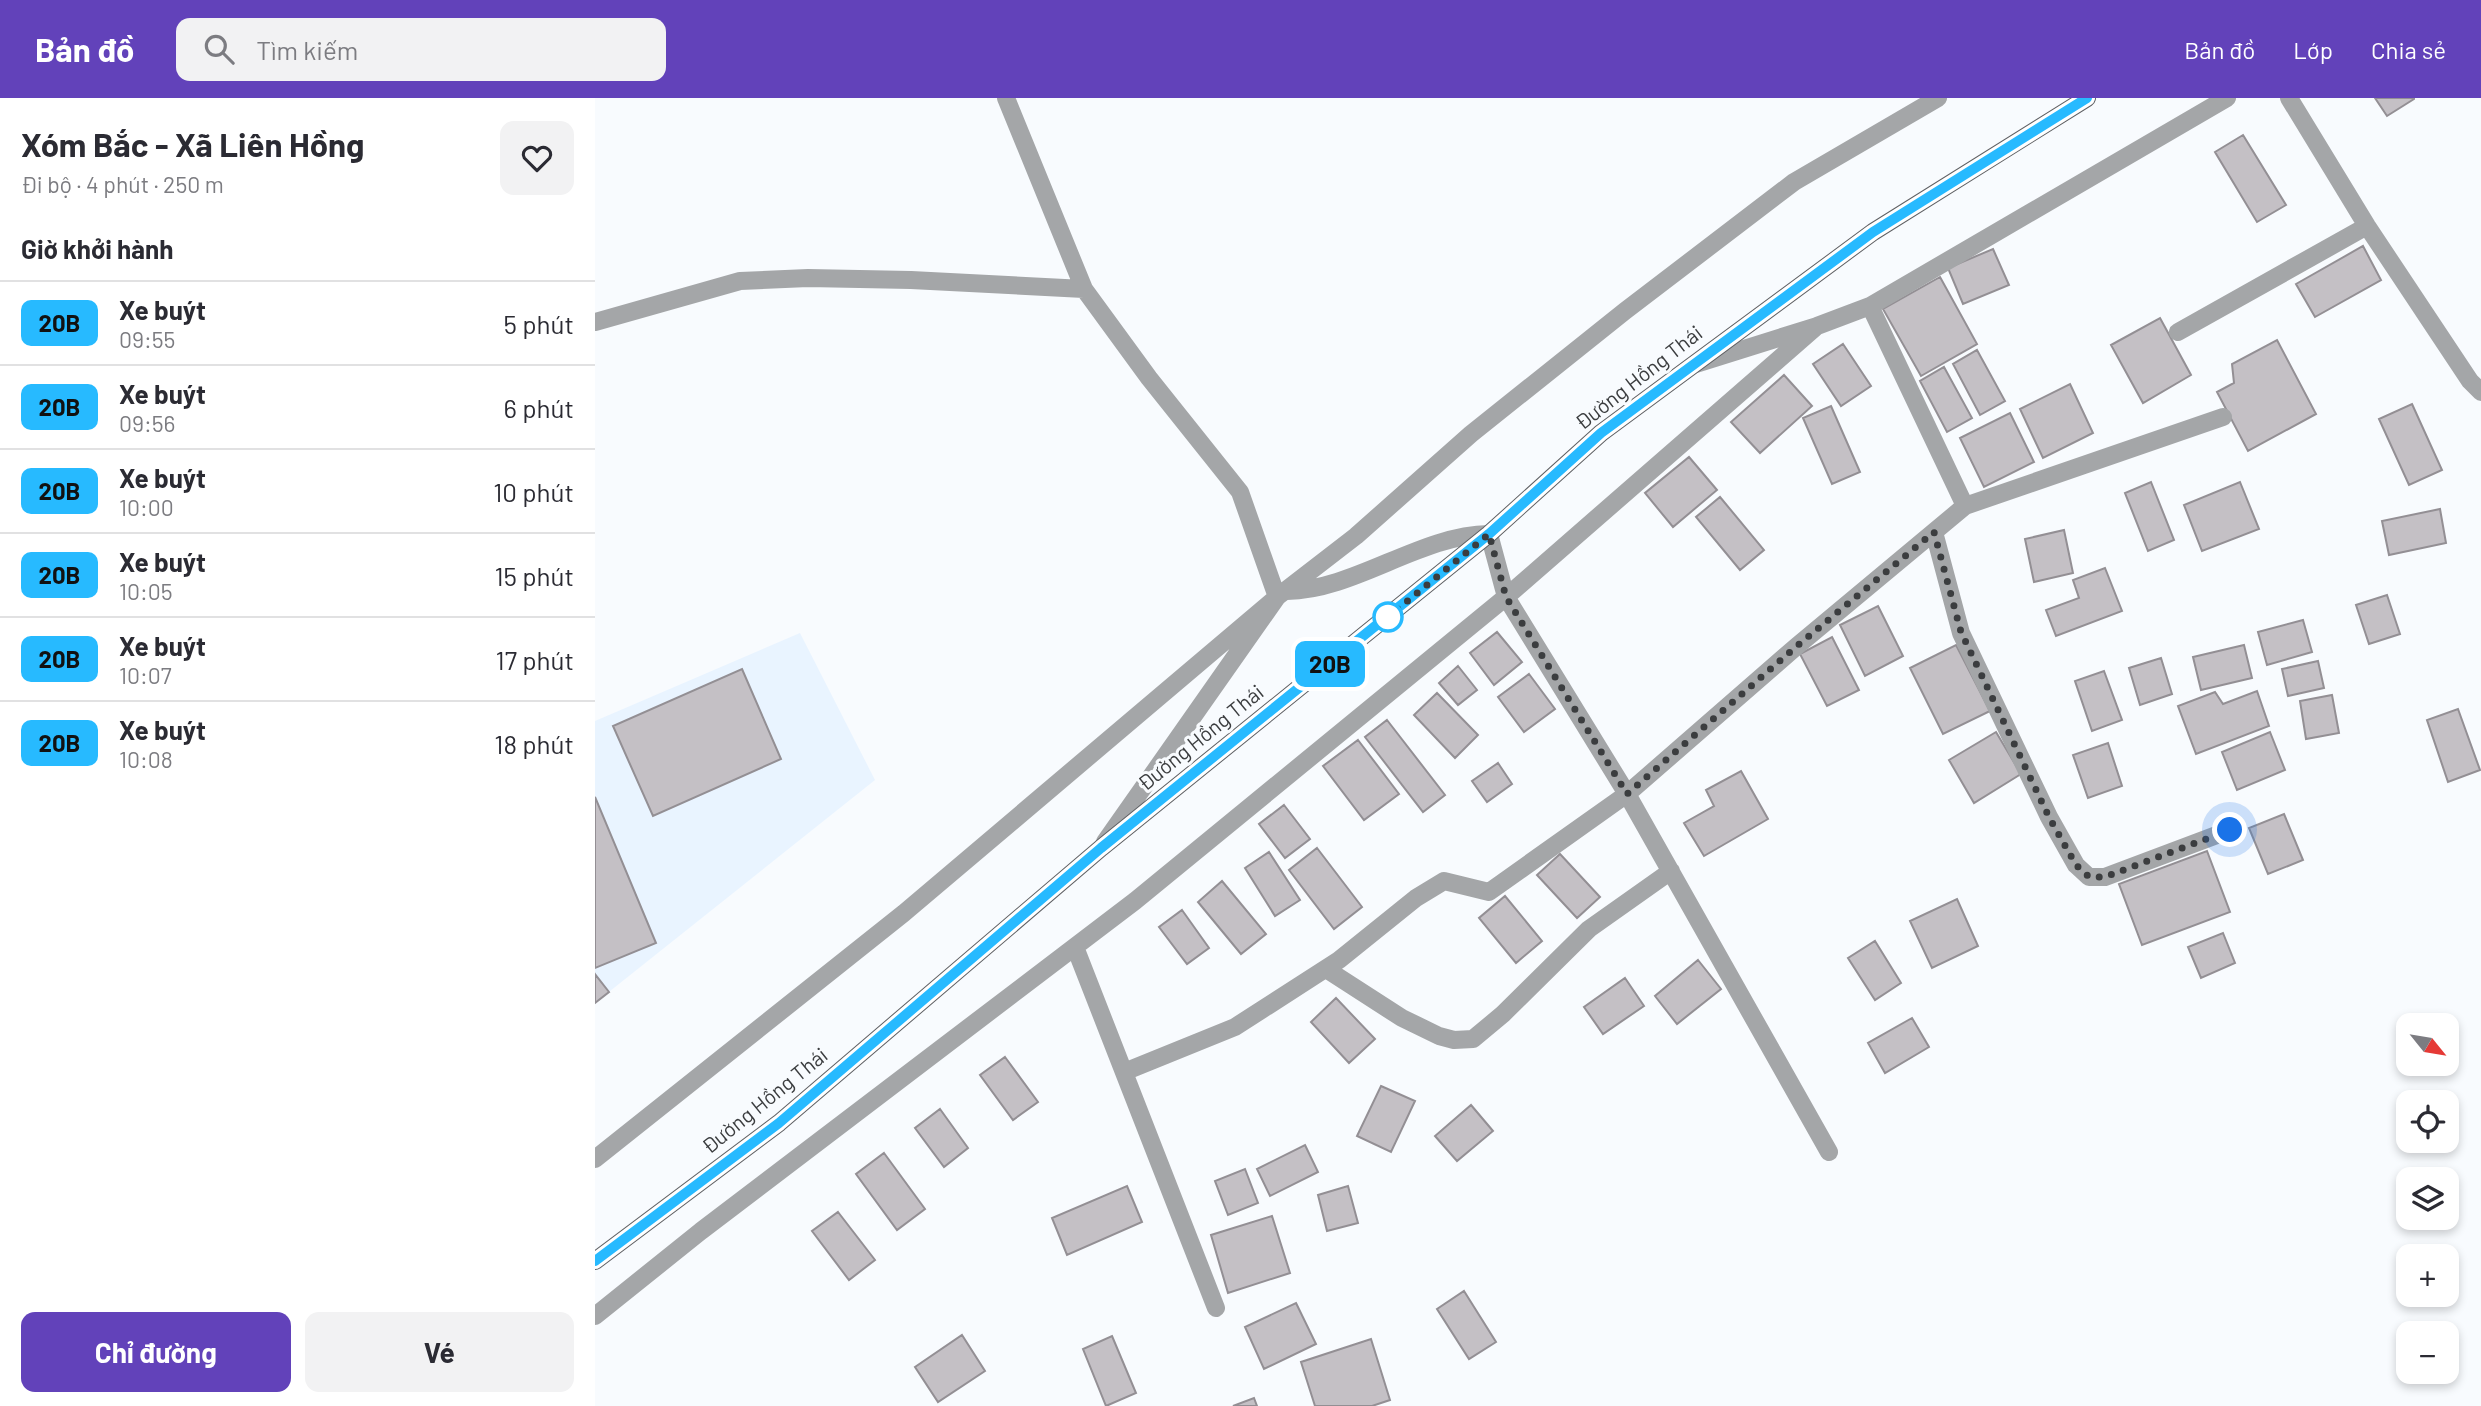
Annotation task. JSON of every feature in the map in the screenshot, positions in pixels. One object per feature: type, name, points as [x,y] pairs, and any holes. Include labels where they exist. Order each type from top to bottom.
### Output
[{"type":"main road","name":"Đường Hồng Thái","points":[[595,1261],[779,1123],[1101,848],[1489,534],[1601,433],[1873,232],[2087,98]]},
{"type":"street","points":[[1006,98],[1084,289],[1149,378],[1240,492],[1282,594]]},
{"type":"street","points":[[595,1159],[904,913],[1282,594],[1356,536],[1471,434],[1625,311],[1784,190],[1938,98]]},
{"type":"street","points":[[1688,367],[1817,326],[1870,306],[2227,98]]},
{"type":"street","points":[[2289,98],[2367,226],[2477,382]]},
{"type":"street","points":[[2178,331],[2367,226]]},
{"type":"street","points":[[595,322],[740,281],[808,278],[911,280],[1084,289]]},
{"type":"street","points":[[1870,306],[1965,506]]},
{"type":"street","points":[[595,1316],[711,1223],[1135,901],[1506,597],[1817,326]]},
{"type":"street","points":[[1124,1072],[1235,1027],[1326,969],[1391,921],[1416,898],[1444,881],[1489,892],[1627,794],[1797,646],[1965,506],[2223,417]]},
{"type":"street","points":[[1934,532],[1961,632],[2049,817],[2076,865],[2089,877],[2105,877],[2230,830]]},
{"type":"street","points":[[1101,848],[1282,594],[1315,589],[1440,544],[1473,535],[1489,534],[1506,597],[1627,794],[1829,1152]]},
{"type":"street","points":[[1326,969],[1402,1018],[1439,1037],[1454,1040],[1473,1039],[1503,1014],[1589,929],[1671,871]]},
{"type":"street","points":[[1075,947],[1216,1308]]},
{"type":"shaded area","points":[[800,633],[875,780],[595,1003],[595,721]]},
{"type":"building","points":[[2375,98],[2414,98],[2414,99],[2387,116]]},
{"type":"building","points":[[2243,135],[2286,205],[2257,222],[2215,152]]},
{"type":"building","points":[[2363,246],[2381,280],[2315,317],[2296,284]]},
{"type":"building","points":[[1993,249],[2009,285],[1963,304],[1948,268]]},
{"type":"building","points":[[1940,277],[1977,344],[1921,376],[1883,309]]},
{"type":"building","points":[[2160,318],[2191,375],[2143,403],[2111,345]]},
{"type":"building","points":[[2277,340],[2316,414],[2248,451],[2217,392],[2234,383],[2232,364]]},
{"type":"building","points":[[1843,344],[1871,386],[1841,406],[1813,364]]},
{"type":"building","points":[[1977,350],[2005,401],[1980,415],[1953,364]]},
{"type":"building","points":[[1944,367],[1972,418],[1947,432],[1920,381]]},
{"type":"building","points":[[1784,375],[1812,406],[1760,453],[1731,422]]},
{"type":"building","points":[[2070,384],[2093,433],[2043,458],[2020,409]]},
{"type":"building","points":[[2412,404],[2442,470],[2409,485],[2379,419]]},
{"type":"building","points":[[1831,406],[1860,472],[1832,484],[1803,418]]},
{"type":"building","points":[[2010,413],[2034,462],[1984,487],[1960,438]]},
{"type":"building","points":[[1689,457],[1717,490],[1673,527],[1645,493]]},
{"type":"building","points":[[2151,482],[2174,540],[2148,551],[2125,493]]},
{"type":"building","points":[[2240,482],[2259,529],[2202,551],[2184,505]]},
{"type":"building","points":[[1720,497],[1764,550],[1740,570],[1696,517]]},
{"type":"building","points":[[2440,509],[2446,543],[2389,555],[2382,521]]},
{"type":"building","points":[[2064,530],[2073,573],[2034,582],[2025,539]]},
{"type":"building","points":[[2105,568],[2122,611],[2056,636],[2046,610],[2079,598],[2073,580]]},
{"type":"building","points":[[2387,595],[2400,634],[2369,644],[2356,605]]},
{"type":"building","points":[[1878,606],[1903,656],[1865,676],[1840,625]]},
{"type":"building","points":[[2303,620],[2312,652],[2267,665],[2258,632]]},
{"type":"building","points":[[1497,632],[1522,662],[1494,685],[1470,653]]},
{"type":"building","points":[[1832,637],[1859,690],[1827,706],[1800,654]]},
{"type":"building","points":[[1956,645],[1990,711],[1943,734],[1910,668]]},
{"type":"building","points":[[2244,645],[2252,678],[2201,690],[2193,657]]},
{"type":"building","points":[[2161,658],[2172,694],[2140,705],[2129,668]]},
{"type":"building","points":[[2318,661],[2324,688],[2288,696],[2282,669]]},
{"type":"building","points":[[1458,666],[1477,690],[1458,705],[1439,683]]},
{"type":"building","points":[[742,669],[781,759],[653,816],[613,726]]},
{"type":"building","points":[[2104,671],[2122,720],[2092,731],[2075,681]]},
{"type":"building","points":[[1529,674],[1555,709],[1524,732],[1498,697]]},
{"type":"building","points":[[2257,691],[2269,726],[2196,754],[2178,706],[2215,692],[2223,704]]},
{"type":"building","points":[[1437,693],[1478,735],[1455,758],[1414,715]]},
{"type":"building","points":[[2332,695],[2339,733],[2306,739],[2300,701]]},
{"type":"building","points":[[2458,709],[2480,770],[2448,782],[2427,720]]},
{"type":"building","points":[[1387,720],[1445,795],[1423,812],[1365,737]]},
{"type":"building","points":[[1996,732],[2021,774],[1974,803],[1949,760]]},
{"type":"building","points":[[2270,732],[2285,770],[2237,790],[2222,752]]},
{"type":"building","points":[[1358,740],[1399,794],[1364,820],[1323,766]]},
{"type":"building","points":[[2108,743],[2122,786],[2088,798],[2073,755]]},
{"type":"building","points":[[1498,763],[1512,784],[1487,802],[1472,781]]},
{"type":"building","points":[[1741,771],[1768,819],[1704,856],[1684,823],[1714,806],[1706,790]]},
{"type":"building","points":[[595,797],[656,943],[595,968]]},
{"type":"building","points":[[1284,805],[1310,839],[1285,858],[1259,824]]},
{"type":"building","points":[[2284,814],[2303,860],[2268,874],[2249,828]]},
{"type":"building","points":[[1317,848],[1362,907],[1334,929],[1289,870]]},
{"type":"building","points":[[2207,851],[2230,912],[2142,945],[2119,884]]},
{"type":"building","points":[[1269,852],[1300,900],[1275,916],[1245,868]]},
{"type":"building","points":[[1560,854],[1600,897],[1577,918],[1537,875]]},
{"type":"building","points":[[1222,881],[1266,934],[1241,954],[1198,902]]},
{"type":"building","points":[[1505,896],[1542,941],[1516,963],[1479,918]]},
{"type":"building","points":[[1957,899],[1978,946],[1932,968],[1910,921]]},
{"type":"building","points":[[1182,910],[1209,948],[1187,964],[1159,927]]},
{"type":"building","points":[[2223,933],[2235,963],[2201,978],[2188,947]]},
{"type":"building","points":[[1875,941],[1901,983],[1875,1000],[1848,958]]},
{"type":"building","points":[[1698,960],[1721,989],[1677,1024],[1655,996]]},
{"type":"building","points":[[595,974],[609,992],[595,1003]]},
{"type":"building","points":[[1625,978],[1644,1006],[1603,1034],[1584,1007]]},
{"type":"building","points":[[1336,998],[1375,1039],[1349,1063],[1311,1022]]},
{"type":"building","points":[[1912,1018],[1929,1047],[1885,1073],[1868,1043]]},
{"type":"building","points":[[1005,1057],[1038,1102],[1013,1120],[980,1075]]},
{"type":"building","points":[[1381,1086],[1415,1101],[1391,1152],[1357,1136]]},
{"type":"building","points":[[1471,1105],[1493,1131],[1457,1161],[1435,1136]]},
{"type":"building","points":[[940,1109],[968,1148],[944,1167],[915,1128]]},
{"type":"building","points":[[1305,1145],[1318,1172],[1270,1196],[1257,1169]]},
{"type":"building","points":[[884,1153],[925,1209],[897,1230],[856,1174]]},
{"type":"building","points":[[1245,1169],[1258,1203],[1228,1215],[1215,1181]]},
{"type":"building","points":[[1127,1186],[1142,1222],[1067,1255],[1052,1218]]},
{"type":"building","points":[[1348,1186],[1358,1223],[1327,1231],[1318,1195]]},
{"type":"building","points":[[838,1212],[875,1260],[849,1280],[812,1231]]},
{"type":"building","points":[[1272,1216],[1290,1273],[1228,1293],[1211,1235]]},
{"type":"building","points":[[1464,1291],[1496,1342],[1469,1359],[1437,1309]]},
{"type":"building","points":[[1296,1303],[1316,1344],[1264,1369],[1245,1327]]},
{"type":"building","points":[[962,1335],[985,1371],[938,1402],[915,1367]]},
{"type":"building","points":[[1112,1336],[1136,1393],[1106,1406],[1083,1349]]},
{"type":"building","points":[[1371,1339],[1390,1400],[1372,1406],[1315,1406],[1301,1362]]},
{"type":"building","points":[[1254,1398],[1257,1406],[1233,1406]]},
{"type":"bus line","name":"20B","points":[[595,1261],[779,1123],[1101,848],[1489,534],[1601,433],[1873,232],[2087,98]]},
{"type":"route","points":[[1388,617],[1489,534],[1506,597],[1627,794],[1797,646],[1934,532],[1961,632],[2049,817],[2076,865],[2089,877],[2105,877],[2230,830]]}]
